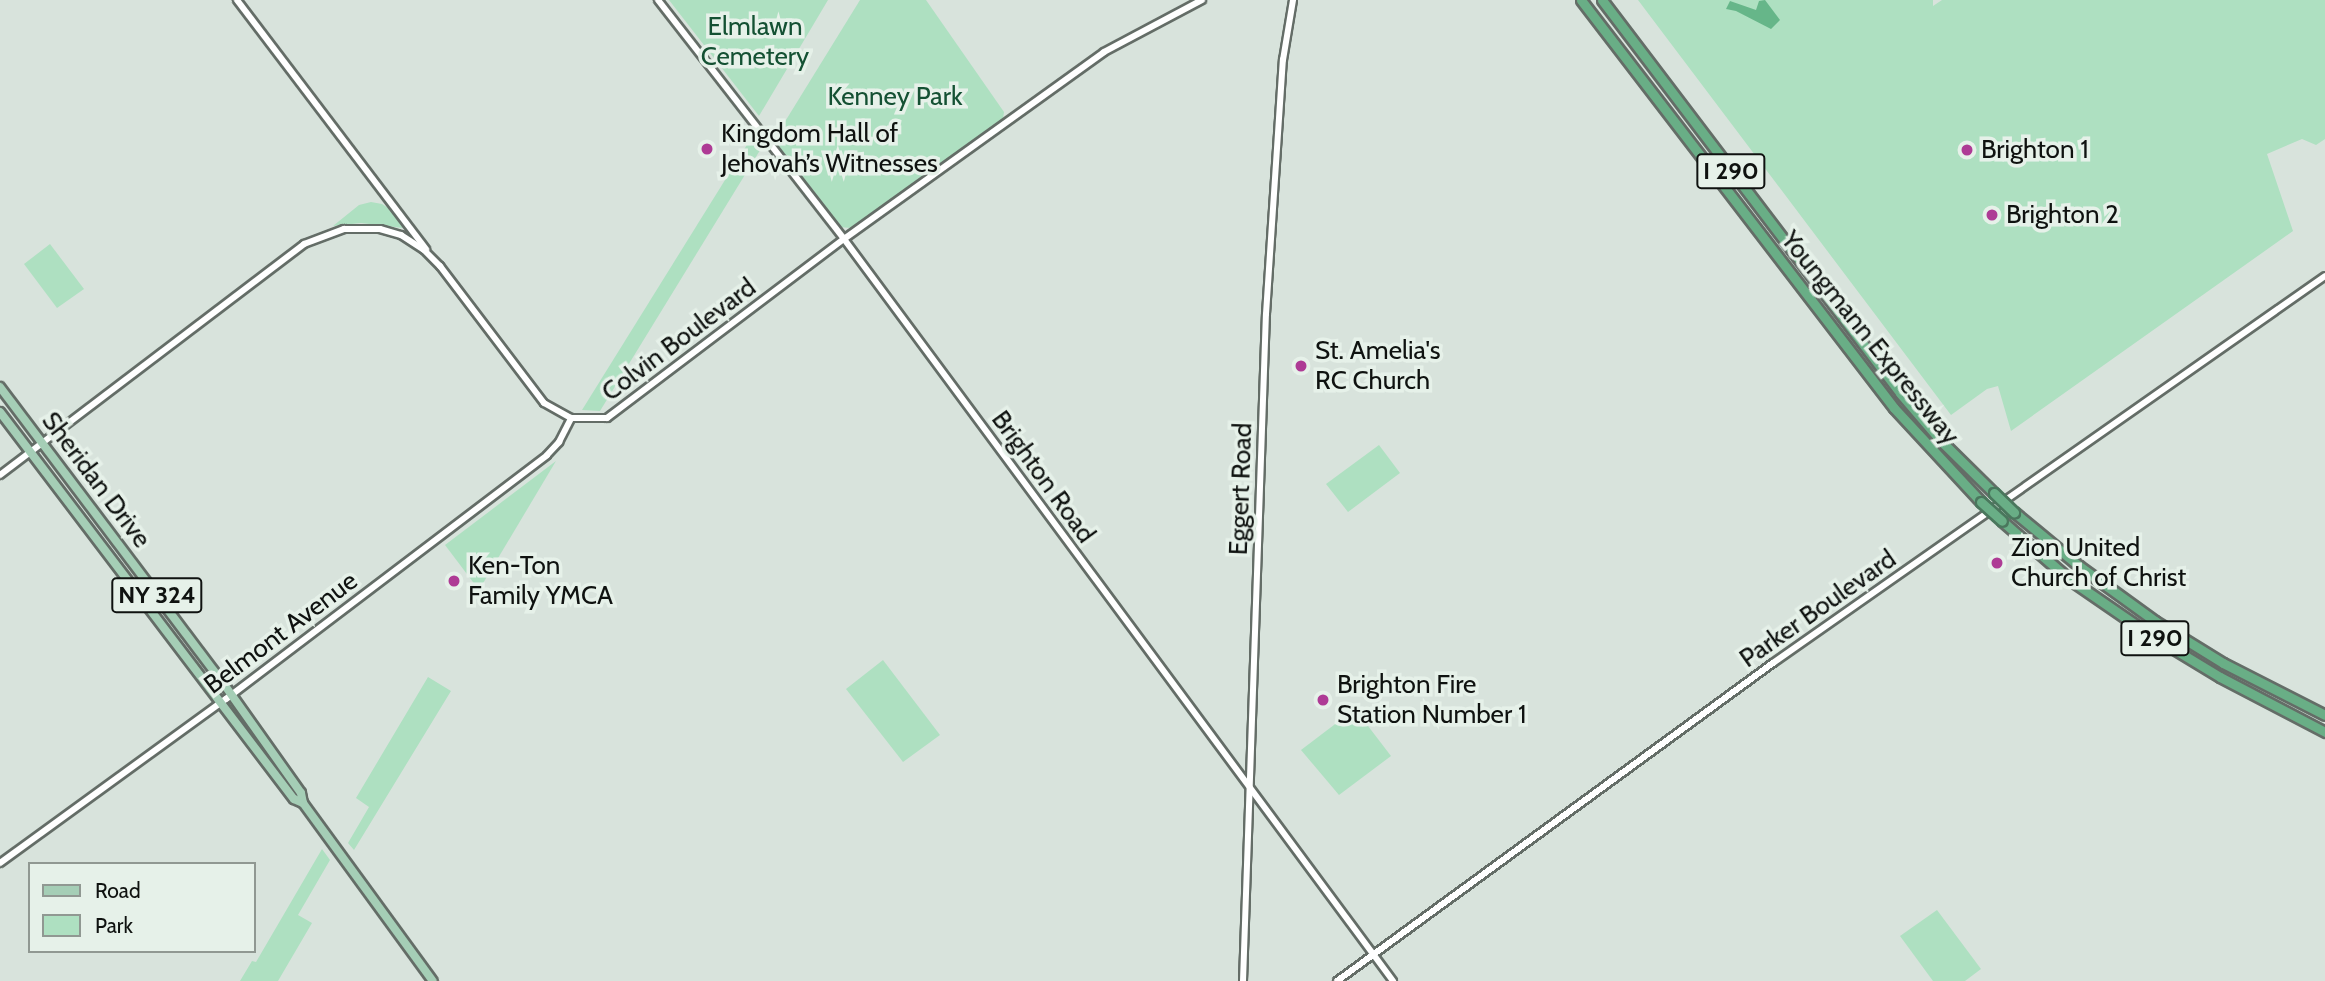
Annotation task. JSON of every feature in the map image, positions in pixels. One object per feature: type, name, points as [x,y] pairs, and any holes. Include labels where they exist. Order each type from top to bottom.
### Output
[{"type":"highway","name":"Youngmann Expressway","points":[[1581,0],[1894,408],[1982,502],[2068,579],[2149,634],[2220,677],[2325,732]]},
{"type":"highway","name":"Youngmann Expressway","points":[[1602,0],[1900,393],[1941,442],[2014,512],[2079,566],[2155,621],[2223,663],[2325,715]]},
{"type":"main road","name":"Sheridan Drive","points":[[0,387],[231,696],[301,793],[303,803],[433,981]]},
{"type":"main road","name":"Sheridan Drive","points":[[0,412],[294,799],[303,803]]},
{"type":"main road","points":[[124,576],[136,567]]},
{"type":"street","points":[[237,0],[539,398],[554,410],[571,418]]},
{"type":"street","name":"Brighton Road","points":[[658,0],[844,239],[1393,981]]},
{"type":"street","name":"Colvin Boulevard","points":[[571,418],[592,420],[612,415],[844,239],[1104,52],[1202,0]]},
{"type":"street","name":"Eggert Road","points":[[1243,981],[1266,314],[1282,71],[1293,0]]},
{"type":"street","points":[[401,235],[406,231],[407,223]]},
{"type":"street","points":[[0,475],[304,244],[344,229],[380,229],[401,235],[433,258]]},
{"type":"street","name":"Parker Boulevard","points":[[1337,981],[1762,671],[2325,276]]},
{"type":"street","name":"Belmont Avenue","points":[[0,863],[231,696],[547,455],[559,442],[571,418]]},
{"type":"green space","name":"Elmlawn Cemetery","points":[[669,0],[828,0],[759,116]]},
{"type":"green space","name":"Kenney Park","points":[[860,0],[926,0],[1004,112],[1003,119],[851,228],[839,227],[773,141]]},
{"type":"green space","points":[[1638,0],[1933,0],[1933,6],[1942,0],[2325,0],[2325,139],[2316,145],[2302,139],[2267,154],[2293,231],[2011,431],[1998,386],[1987,389],[1951,415]]},
{"type":"green space","points":[[1765,0],[1780,20],[1771,29],[1736,11],[1726,9],[1730,1],[1756,10],[1759,1]]},
{"type":"green space","points":[[753,135],[762,147],[600,411],[582,410]]},
{"type":"green space","points":[[371,202],[382,204],[391,210],[403,228],[361,223],[333,226],[359,205]]},
{"type":"green space","points":[[50,244],[84,289],[57,308],[24,264]]},
{"type":"green space","points":[[1379,445],[1400,473],[1348,512],[1326,484]]},
{"type":"green space","points":[[556,461],[479,590],[445,545]]},
{"type":"green space","points":[[883,660],[940,735],[903,762],[846,689]]},
{"type":"green space","points":[[428,677],[451,691],[354,850],[348,843],[369,807],[356,798]]},
{"type":"green space","points":[[1355,709],[1391,756],[1339,795],[1301,750]]},
{"type":"green space","points":[[322,849],[330,860],[298,915],[312,923],[278,981],[240,981],[252,961],[256,962]]},
{"type":"green space","points":[[1937,910],[1981,969],[1965,981],[1933,981],[1900,936]]},
{"type":"place","name":"Kingdom Hall of Jehovah’s Witnesses","points":[[707,149]]},
{"type":"place","name":"Brighton 1","points":[[1967,150]]},
{"type":"place","name":"Brighton 2","points":[[1992,215]]},
{"type":"place","name":"St. Amelia's RC Church","points":[[1301,366]]},
{"type":"place","name":"Zion United Church of Christ","points":[[1997,563]]},
{"type":"place","name":"Ken-Ton Family YMCA","points":[[454,581]]},
{"type":"place","name":"Brighton Fire Station Number 1","points":[[1323,700]]}]
